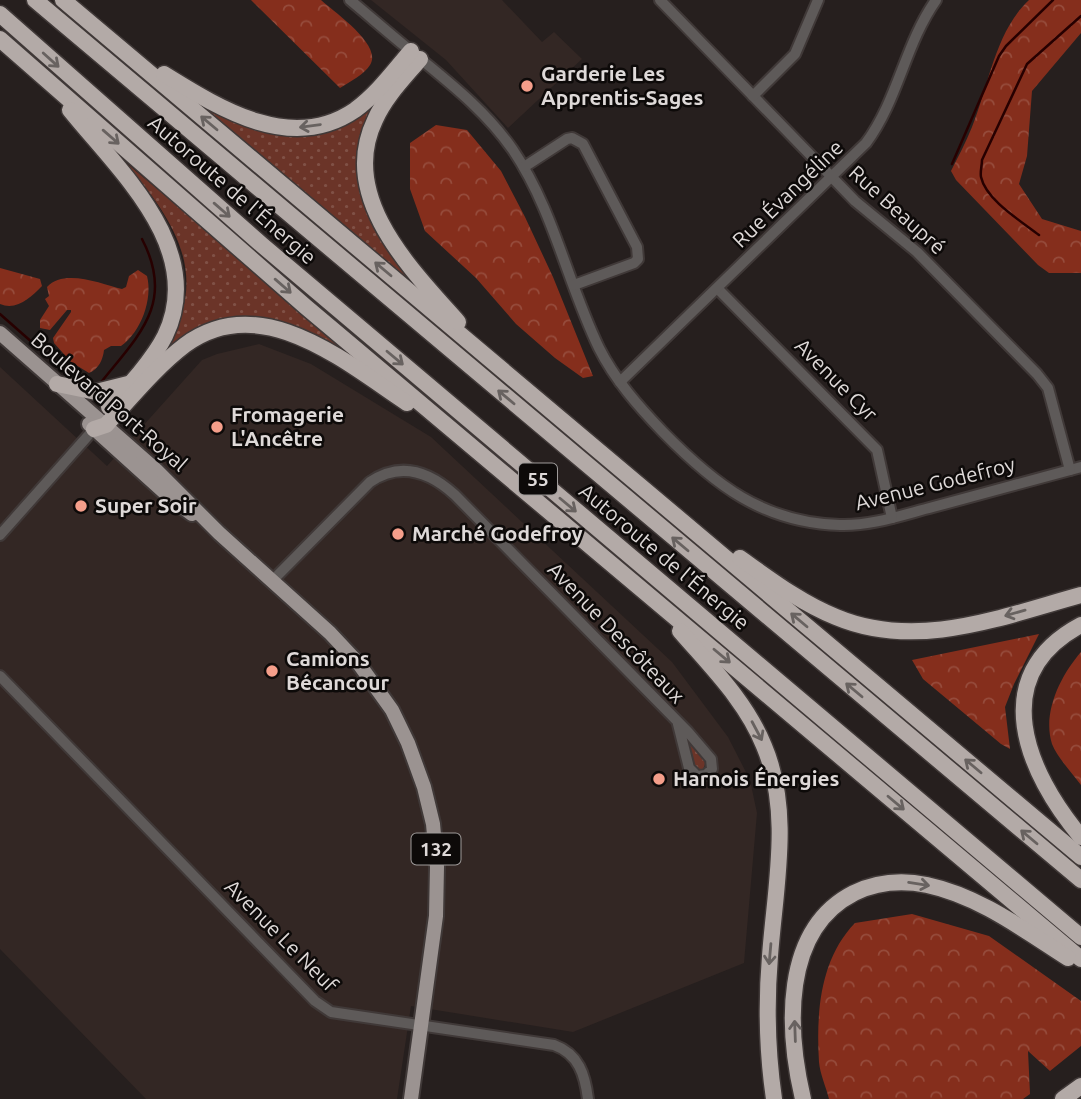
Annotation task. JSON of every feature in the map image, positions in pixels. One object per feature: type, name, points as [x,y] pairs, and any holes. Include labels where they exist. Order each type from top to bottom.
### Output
[{"type":"highway","name":"Autoroute de l'Énergie","points":[[35,0],[1081,880]]},
{"type":"highway","points":[[63,0],[1081,858]]},
{"type":"highway","name":"Autoroute de l'Énergie","points":[[0,14],[272,253],[1081,937]]},
{"type":"highway","points":[[0,39],[245,254],[1081,959]]},
{"type":"highway","points":[[112,41],[225,110],[264,124],[293,128],[328,122],[348,114],[415,55]]},
{"type":"highway","points":[[415,55],[373,122],[365,156],[368,185],[379,217],[405,261],[492,360]]},
{"type":"highway","points":[[42,75],[141,196],[161,231],[171,259],[176,294],[170,325],[156,352],[99,424]]},
{"type":"highway","points":[[99,424],[188,343],[220,329],[252,326],[285,331],[321,346],[476,449]]},
{"type":"highway","points":[[57,384],[99,392],[128,384]]},
{"type":"highway","points":[[650,494],[787,591],[828,614],[869,628],[912,633],[952,629],[1081,595]]},
{"type":"highway","points":[[651,597],[741,704],[764,744],[775,780],[780,806],[780,830],[767,1009],[774,1099]]},
{"type":"highway","points":[[1081,625],[1055,644],[1038,665],[1028,689],[1024,722],[1027,747],[1039,776],[1056,806],[1081,837]]},
{"type":"highway","points":[[803,1099],[794,1030],[799,961],[806,942],[822,919],[838,903],[859,891],[880,884],[901,882],[925,884],[949,891],[993,911],[1081,967]]},
{"type":"highway","points":[[1063,1099],[1081,1086]]},
{"type":"highway","points":[[1074,1099],[1081,1092]]},
{"type":"main road","name":"Boulevard Port-Royal","points":[[0,334],[99,424],[173,500],[219,533],[343,646],[375,684],[401,729],[421,778],[433,824],[438,889],[411,1099]]},
{"type":"main road","name":"Boulevard Port-Royal","points":[[0,341],[99,424]]},
{"type":"street","name":"Avenue Godefroy","points":[[350,0],[485,115],[524,167],[549,216],[599,348],[620,382],[644,412],[696,465],[720,485],[747,502],[779,514],[817,523],[860,524],[1076,469]]},
{"type":"street","points":[[753,96],[795,54],[818,0]]},
{"type":"street","name":"Rue Évangéline","points":[[620,382],[718,289],[873,134],[923,19],[936,0]]},
{"type":"street","name":"Rue Beaupré","points":[[663,1],[832,177],[867,212],[917,252],[1043,382],[1076,469]]},
{"type":"street","points":[[524,167],[567,139],[578,140],[583,144],[637,247],[638,259],[634,263],[574,285]]},
{"type":"street","name":"Avenue Cyr","points":[[718,289],[877,450],[892,518]]},
{"type":"street","points":[[0,535],[99,424]]},
{"type":"street","name":"Avenue Descôteaux","points":[[272,581],[370,482],[397,470],[422,472],[455,495],[678,724],[711,759],[712,767],[706,775],[696,775],[690,771],[678,724]]},
{"type":"street","name":"Avenue Le Neuf","points":[[0,676],[315,1001],[331,1012],[559,1046],[579,1064],[588,1099]]},
{"type":"shaded area","points":[[371,0],[502,0],[542,42],[554,32],[582,59],[508,128],[446,60]]},
{"type":"shaded area","points":[[205,106],[257,130],[286,136],[313,132],[372,106],[361,137],[359,165],[412,283],[202,109]]},
{"type":"shaded area","points":[[124,161],[347,349],[346,352],[268,322],[166,352],[165,348],[179,321],[186,296],[186,271],[171,226],[142,182]]},
{"type":"shaded area","points":[[259,344],[311,364],[431,437],[672,662],[728,737],[750,780],[757,813],[744,963],[573,1032],[411,1006],[397,1099],[146,1099],[0,949],[0,367],[107,466],[202,360]]},
{"type":"shaded area","points":[[686,735],[706,761],[703,770],[695,769]]},
{"type":"green space","points":[[251,0],[321,0],[364,39],[370,48],[370,65],[361,75],[340,88]]},
{"type":"green space","points":[[1029,0],[1081,0],[1081,33],[1032,91],[1027,156],[1019,184],[1042,219],[1081,231],[1081,273],[1049,273],[1038,265],[956,180],[951,171],[972,127],[1008,27]]},
{"type":"green space","points":[[436,125],[467,130],[501,171],[553,277],[593,376],[583,378],[555,358],[516,324],[476,278],[425,231],[410,189],[410,143]]},
{"type":"green space","points":[[0,268],[40,279],[42,286],[18,304],[0,304]]},
{"type":"green space","points":[[138,270],[147,276],[148,285],[147,305],[140,324],[121,346],[111,346],[104,350],[100,363],[89,373],[71,362],[54,343],[53,338],[71,310],[67,310],[50,330],[40,328],[40,320],[49,306],[45,299],[49,296],[47,287],[54,281],[73,278],[122,289],[126,287],[129,276]]},
{"type":"green space","points":[[1039,634],[1005,707],[1010,749],[923,679],[912,660]]},
{"type":"green space","points":[[1081,652],[1081,785],[1054,749],[1050,719],[1060,683]]},
{"type":"green space","points":[[912,914],[989,936],[1081,1001],[1081,1046],[1050,1071],[1028,1051],[1030,1094],[1023,1099],[829,1099],[820,1067],[818,1025],[827,970],[834,953],[855,923]]},
{"type":"waterway","points":[[952,164],[999,56],[1053,0]]},
{"type":"waterway","points":[[1039,235],[990,194],[981,177],[982,160],[1027,64],[1081,16]]},
{"type":"waterway","points":[[102,381],[140,332],[154,299],[155,281],[142,239]]},
{"type":"waterway","points":[[0,314],[68,374]]},
{"type":"place","name":"Garderie Les Apprentis-Sages","points":[[527,86]]},
{"type":"place","name":"Fromagerie L'Ancêtre","points":[[217,427]]},
{"type":"place","name":"Super Soir","points":[[81,506]]},
{"type":"place","name":"Marché Godefroy","points":[[398,534]]},
{"type":"place","name":"Camions Bécancour","points":[[272,671]]},
{"type":"place","name":"Harnois Énergies","points":[[659,779]]}]
